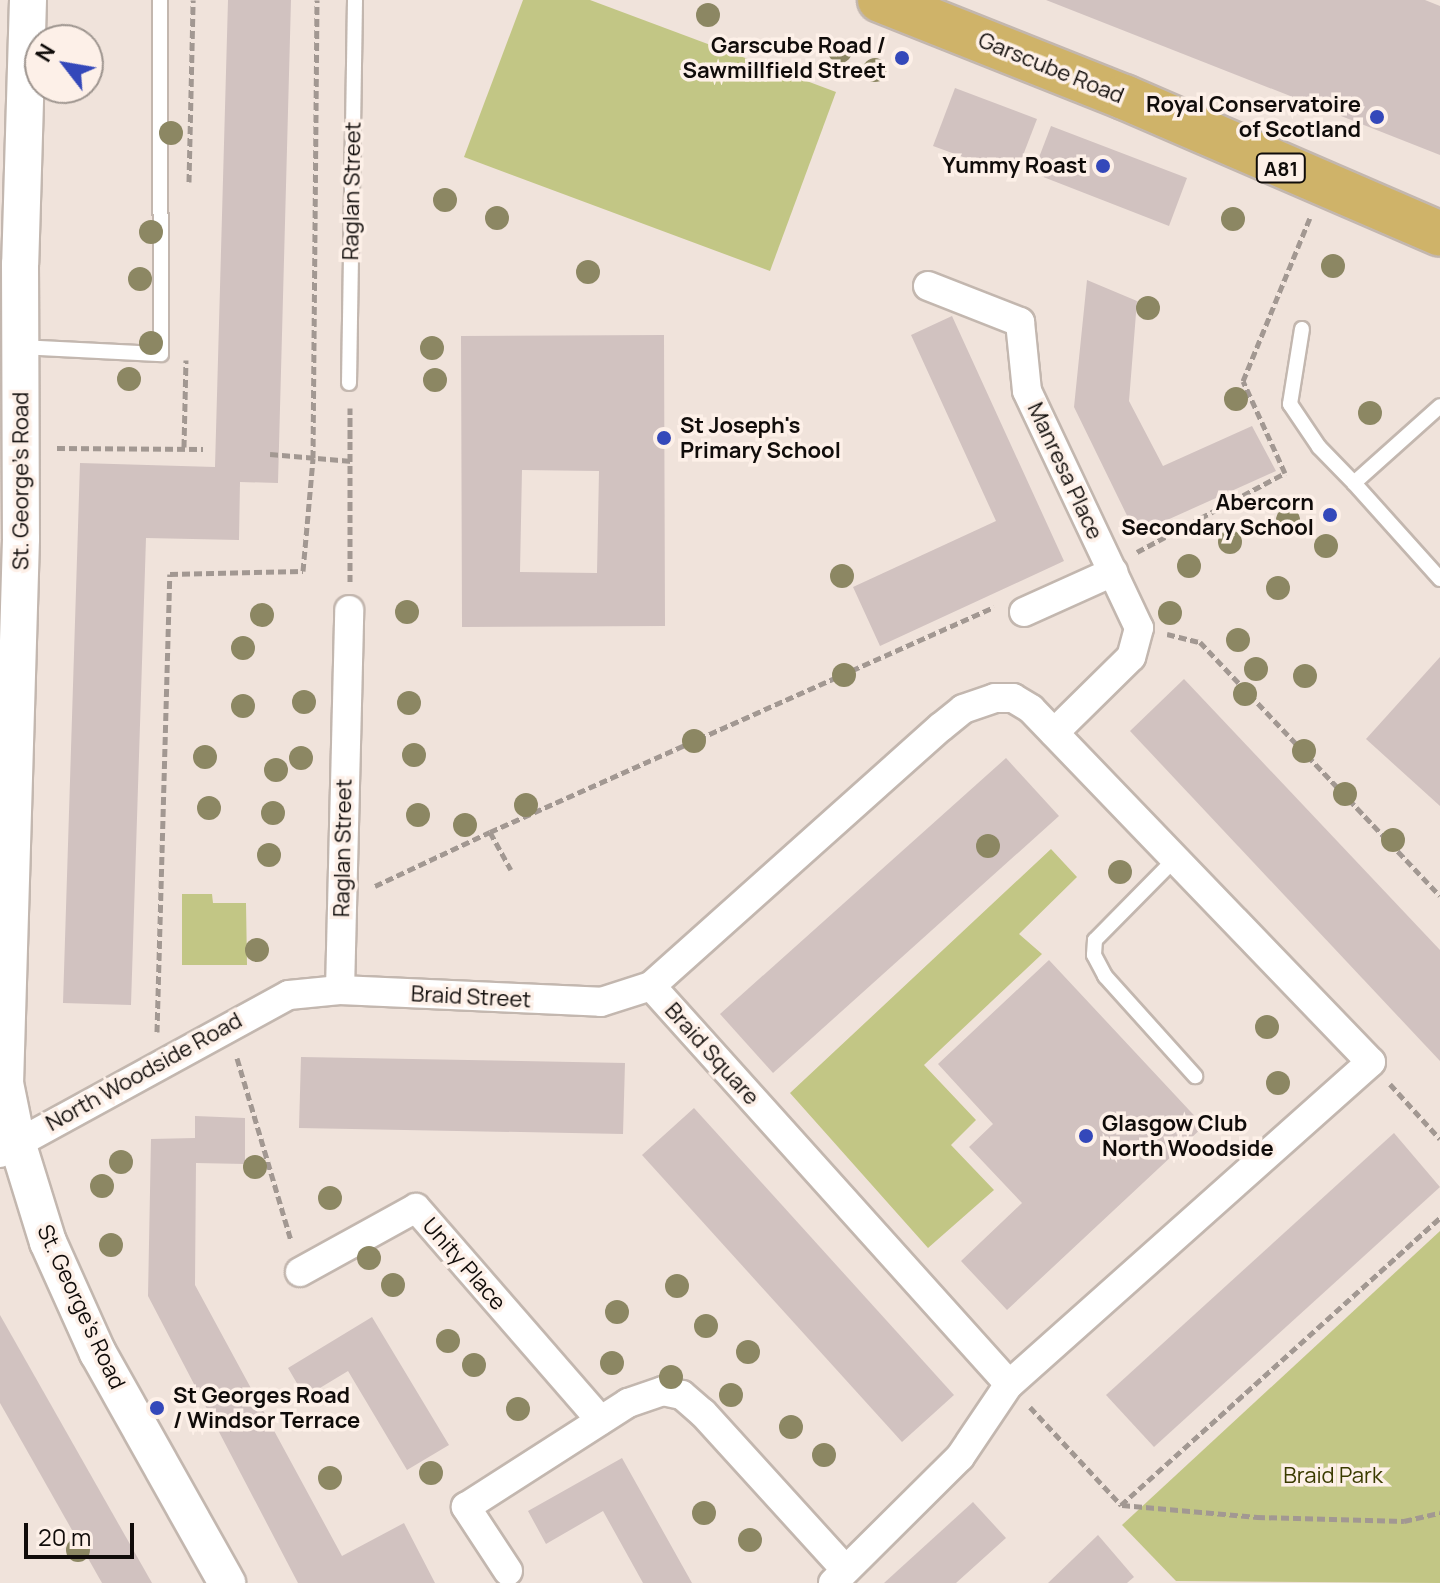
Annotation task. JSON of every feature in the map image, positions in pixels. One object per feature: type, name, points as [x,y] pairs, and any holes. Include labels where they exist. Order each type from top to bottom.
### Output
[{"type":"main road","name":"Garscube Road","points":[[880,0],[1124,97],[1322,187],[1440,234]]},
{"type":"street","name":"St. George's Road","points":[[28,0],[21,449],[5,1083],[8,1148],[98,1353],[227,1583]]},
{"type":"street","name":"Manresa Place","points":[[928,286],[1020,322],[1027,391],[1139,628]]},
{"type":"street","points":[[1017,607],[1113,572]]},
{"type":"street","name":"Raglan Street","points":[[340,990],[349,610]]},
{"type":"street","points":[[1054,733],[1131,657],[1139,628]]},
{"type":"street","name":"Braid Square","points":[[1009,1384],[651,986],[963,709],[980,701],[1013,698],[1031,709],[1371,1062]]},
{"type":"street","name":"Braid Street","points":[[289,995],[340,990],[601,1002],[651,986]]},
{"type":"street","name":"North Woodside Road","points":[[8,1148],[227,1024],[289,995]]},
{"type":"street","points":[[508,1571],[466,1507],[600,1420],[642,1396],[663,1391],[682,1395],[839,1576],[960,1457],[1009,1384],[1371,1062]]},
{"type":"street","name":"Unity Place","points":[[300,1272],[416,1208],[600,1420]]},
{"type":"lane","points":[[22,347],[161,354],[160,0]]},
{"type":"lane","name":"Raglan Street","points":[[349,383],[355,0]]},
{"type":"lane","points":[[1302,329],[1290,404],[1319,447],[1440,579]]},
{"type":"lane","points":[[1354,483],[1440,406]]},
{"type":"lane","points":[[1175,859],[1095,940],[1094,955],[1105,976],[1195,1076]]},
{"type":"path","points":[[156,1065],[170,574],[303,571],[313,458],[317,0]]},
{"type":"path","points":[[1113,572],[1133,554],[1285,473],[1243,381],[1322,187]]},
{"type":"path","points":[[349,383],[352,461],[349,610]]},
{"type":"path","points":[[21,449],[203,449]]},
{"type":"path","points":[[270,454],[352,461]]},
{"type":"path","points":[[342,902],[490,832],[1017,607]]},
{"type":"path","points":[[1139,628],[1200,642],[1440,896]]},
{"type":"path","points":[[490,832],[511,870]]},
{"type":"path","points":[[227,1024],[300,1272]]},
{"type":"path","points":[[1371,1062],[1440,1139]]},
{"type":"path","points":[[1121,1505],[1440,1218]]},
{"type":"path","points":[[1009,1384],[1121,1505],[1257,1517],[1404,1521],[1440,1513]]},
{"type":"green space","points":[[523,0],[590,0],[836,92],[770,271],[464,157]]},
{"type":"green space","points":[[1051,849],[1077,877],[1019,934],[1042,954],[924,1065],[976,1120],[951,1145],[994,1190],[928,1248],[790,1093]]},
{"type":"green space","points":[[182,894],[212,894],[213,903],[246,903],[247,965],[182,965]]},
{"type":"green space","name":"Braid Park","points":[[1440,1231],[1440,1583],[1176,1581],[1122,1525]]},
{"type":"building","points":[[228,0],[291,0],[278,483],[240,482],[239,540],[146,538],[131,1005],[63,1003],[80,463],[215,467]]},
{"type":"building","name":"Royal Conservatoire of Scotland","points":[[1046,0],[1425,0],[1440,6],[1440,155]]},
{"type":"building","points":[[955,88],[1037,119],[1015,176],[933,146]]},
{"type":"building","points":[[1051,126],[1187,178],[1169,226],[1033,173]]},
{"type":"building","points":[[1087,280],[1137,301],[1129,401],[1163,466],[1252,426],[1276,471],[1136,534],[1074,407]]},
{"type":"building","points":[[952,316],[1064,561],[880,646],[853,587],[996,521],[911,335]]},
{"type":"building","points":[[664,335],[665,626],[462,627],[461,336]],"holes":[[[522,470],[599,471],[597,573],[520,572]]]},
{"type":"building","points":[[1440,657],[1440,806],[1366,739]]},
{"type":"building","points":[[1184,679],[1440,950],[1440,1061],[1130,731]]},
{"type":"building","points":[[1006,758],[1059,816],[773,1073],[720,1014]]},
{"type":"building","name":"Glasgow Club North Woodside","points":[[1049,960],[1204,1126],[1007,1310],[961,1261],[1022,1203],[969,1147],[993,1124],[938,1064]]},
{"type":"building","points":[[301,1057],[625,1063],[623,1134],[299,1128]]},
{"type":"building","points":[[694,1108],[954,1395],[902,1442],[642,1155]]},
{"type":"building","points":[[195,1116],[245,1118],[245,1164],[196,1163],[195,1285],[342,1556],[404,1523],[435,1583],[298,1583],[148,1296],[151,1139],[195,1138]]},
{"type":"building","points":[[1394,1133],[1440,1187],[1154,1447],[1106,1395]]},
{"type":"building","points":[[0,1315],[152,1583],[102,1583],[0,1403]]},
{"type":"building","points":[[372,1317],[449,1445],[407,1470],[348,1371],[305,1397],[288,1368]]},
{"type":"building","points":[[622,1458],[692,1583],[643,1583],[603,1511],[546,1544],[528,1511]]},
{"type":"building","points":[[973,1502],[1006,1538],[956,1583],[884,1583]]},
{"type":"building","points":[[1098,1535],[1134,1577],[1127,1583],[1048,1583]]},
{"type":"place","name":"Garscube Road / Sawmillfield Street","points":[[902,58]]},
{"type":"place","name":"Royal Conservatoire of Scotland","points":[[1377,117]]},
{"type":"place","name":"Yummy Roast","points":[[1103,166]]},
{"type":"place","name":"St Joseph's Primary School","points":[[664,438]]},
{"type":"place","name":"Abercorn Secondary School","points":[[1330,515]]},
{"type":"place","name":"Glasgow Club North Woodside","points":[[1086,1136]]},
{"type":"place","name":"St Georges Road / Windsor Terrace","points":[[157,1408]]}]
